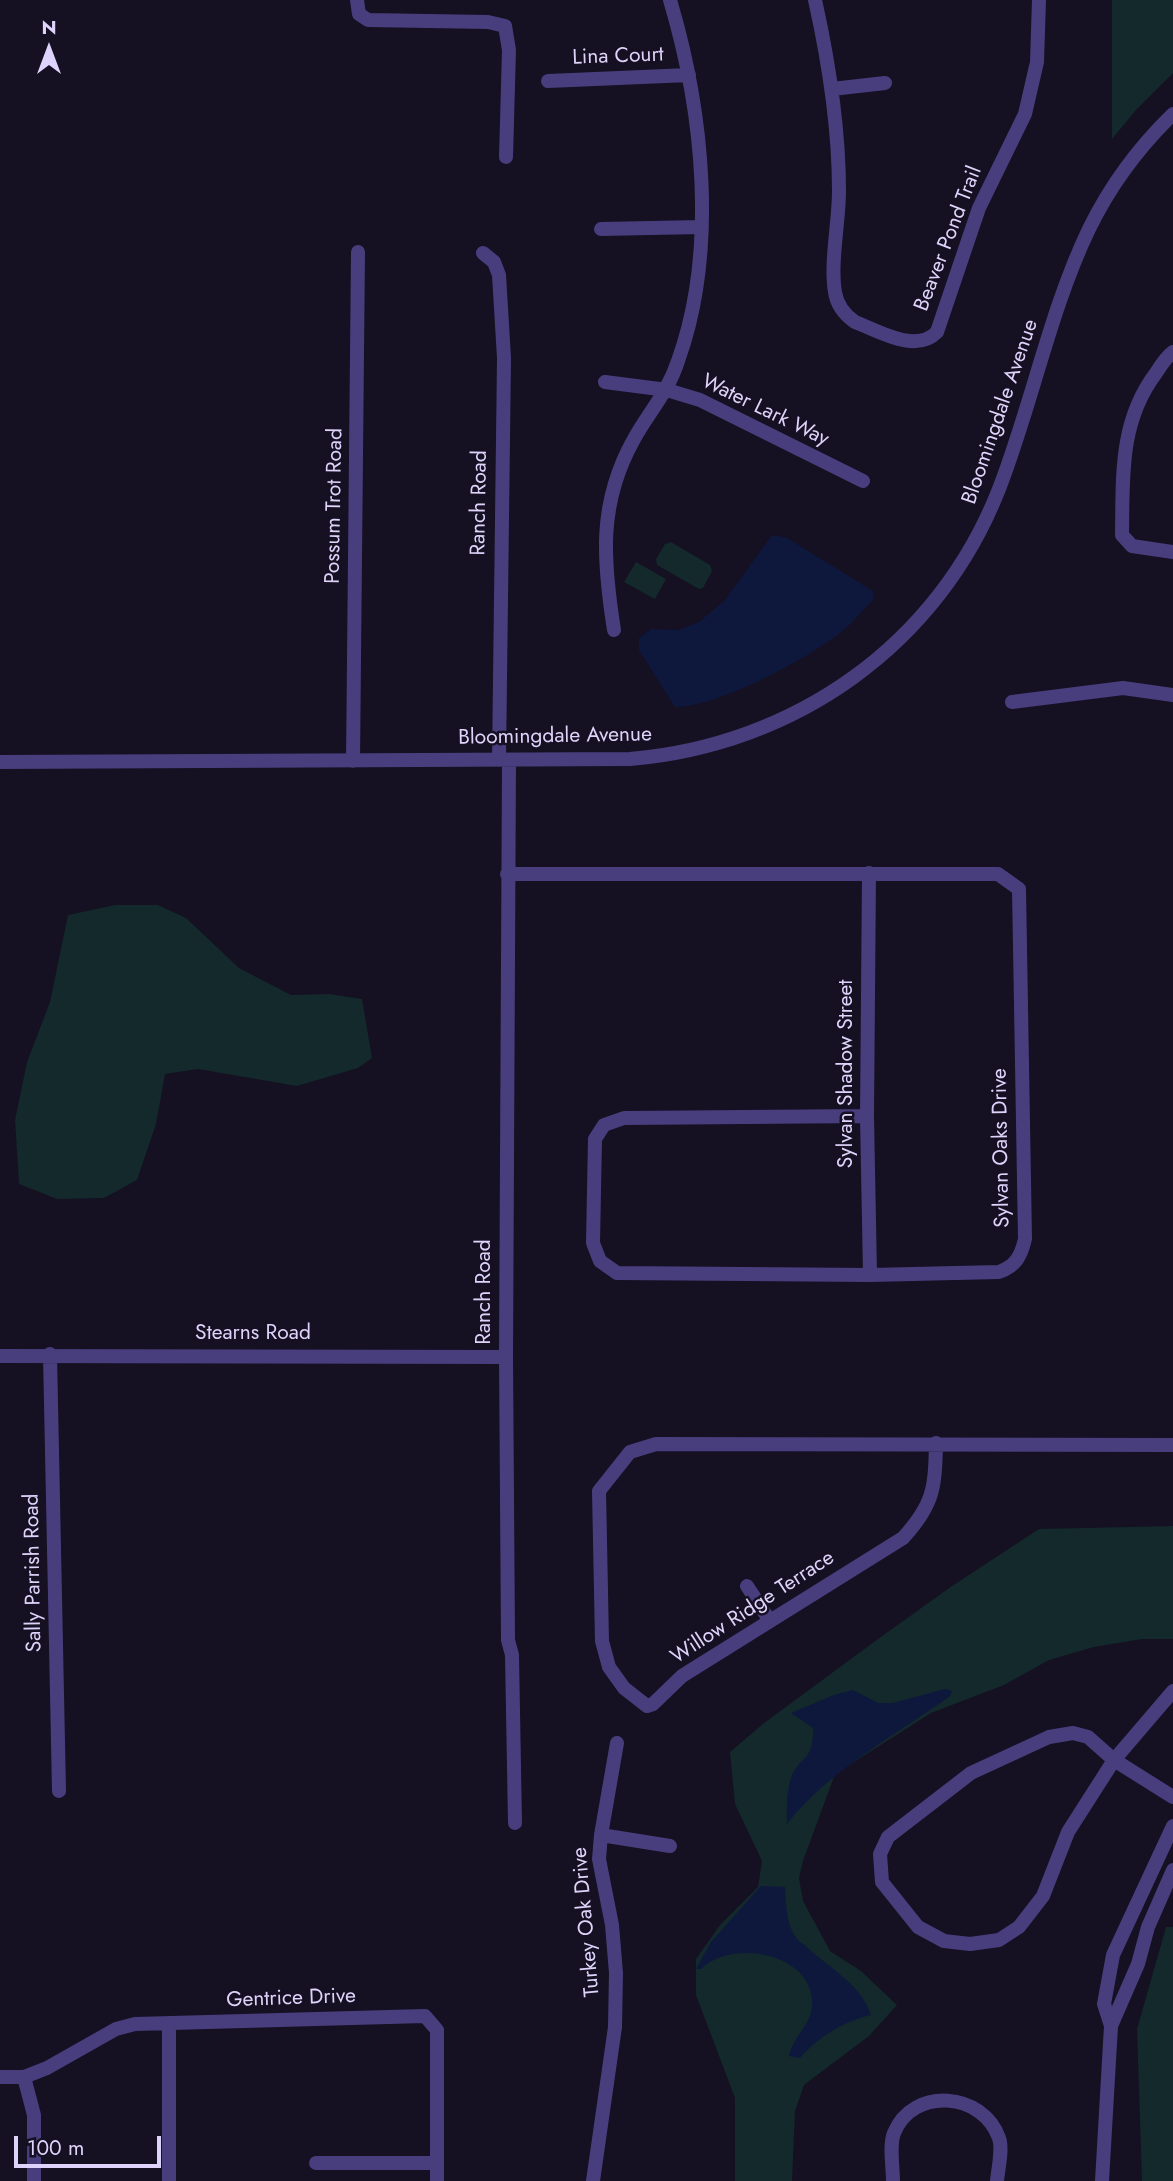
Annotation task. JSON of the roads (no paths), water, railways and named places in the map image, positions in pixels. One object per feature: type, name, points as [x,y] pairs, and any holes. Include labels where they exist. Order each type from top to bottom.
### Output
[{"type":"street","points":[[357,0],[359,14],[368,20],[379,22],[488,22],[505,26],[509,50],[506,157]]},
{"type":"street","points":[[614,630],[606,580],[604,545],[615,478],[634,439],[667,390],[689,327],[696,285],[701,227],[701,158],[689,75],[670,0]]},
{"type":"street","name":"Beaver Pond Trail","points":[[815,0],[832,89],[838,177],[834,277],[837,303],[855,323],[910,341],[925,341],[937,332],[979,208],[1025,114],[1037,62],[1039,0]]},
{"type":"street","name":"Lina Court","points":[[548,81],[689,75]]},
{"type":"street","points":[[832,89],[885,83]]},
{"type":"street","name":"Bloomingdale Avenue","points":[[0,762],[630,759],[681,753],[729,741],[780,721],[825,696],[880,657],[904,634],[951,577],[988,515],[1007,467],[1072,271],[1090,228],[1131,161],[1173,114]]},
{"type":"street","points":[[601,229],[701,227]]},
{"type":"street","name":"Possum Trot Road","points":[[353,761],[358,252]]},
{"type":"street","name":"Ranch Road","points":[[483,253],[494,262],[499,275],[504,358],[508,1640],[512,1667],[515,1823]]},
{"type":"street","points":[[1173,352],[1150,381],[1131,419],[1124,455],[1122,535],[1132,546],[1173,552]]},
{"type":"street","name":"Water Lark Way","points":[[605,382],[667,390],[700,400],[863,481]]},
{"type":"street","points":[[1012,702],[1123,688],[1173,695]]},
{"type":"street","name":"Sylvan Shadow Street","points":[[869,873],[867,1116],[870,1275]]},
{"type":"street","name":"Sylvan Oaks Drive","points":[[507,874],[998,874],[1019,889],[1025,1239],[1021,1255],[1009,1268],[999,1272],[870,1275],[617,1273],[600,1261],[593,1243],[595,1139],[604,1125],[624,1118],[867,1116]]},
{"type":"street","name":"Sally Parrish Road","points":[[50,1354],[59,1791]]},
{"type":"street","name":"Stearns Road","points":[[0,1356],[506,1357]]},
{"type":"street","name":"Willow Ridge Terrace","points":[[936,1443],[935,1476],[929,1504],[920,1520],[903,1538],[682,1676],[653,1704],[647,1706],[624,1688],[609,1667],[602,1641],[600,1491],[630,1452],[656,1444],[936,1443],[1173,1445]]},
{"type":"street","points":[[747,1586],[770,1621]]},
{"type":"street","points":[[1173,1691],[1114,1760],[1068,1832],[1042,1896],[1019,1927],[999,1940],[970,1944],[944,1941],[918,1927],[882,1882],[880,1854],[888,1836],[971,1773],[1049,1737],[1073,1734],[1088,1737],[1114,1760],[1173,1797]]},
{"type":"street","name":"Turkey Oak Drive","points":[[593,2181],[615,2027],[616,1973],[612,1925],[599,1859],[617,1743]]},
{"type":"street","points":[[1111,2026],[1104,2004],[1113,1955],[1173,1826]]},
{"type":"street","points":[[601,1835],[670,1846]]},
{"type":"street","points":[[1102,2181],[1111,2026],[1138,1964],[1147,1927],[1173,1870]]},
{"type":"street","name":"Gentrice Drive","points":[[0,2077],[24,2077],[47,2068],[116,2029],[135,2025],[425,2015],[437,2030],[437,2181]]},
{"type":"street","points":[[169,2024],[169,2181]]},
{"type":"street","points":[[24,2077],[34,2115],[34,2181]]},
{"type":"street","points":[[893,2181],[893,2135],[903,2117],[919,2105],[945,2099],[970,2105],[986,2116],[1000,2140],[997,2181]]},
{"type":"street","points":[[316,2163],[436,2164]]},
{"type":"water","points":[[772,535],[787,538],[873,591],[874,599],[840,633],[784,668],[737,691],[693,705],[675,707],[639,650],[639,638],[651,629],[679,630],[699,622],[725,600]]},
{"type":"water","points":[[945,1689],[952,1691],[950,1696],[843,1770],[822,1787],[787,1824],[791,1778],[809,1753],[813,1739],[813,1728],[791,1713],[853,1690],[878,1703],[893,1703]]},
{"type":"water","points":[[761,1886],[785,1887],[788,1919],[796,1937],[853,1986],[867,2004],[871,2015],[832,2031],[800,2058],[789,2056],[812,2007],[810,1989],[801,1974],[787,1963],[770,1956],[751,1953],[732,1954],[696,1969],[711,1942]]}]
